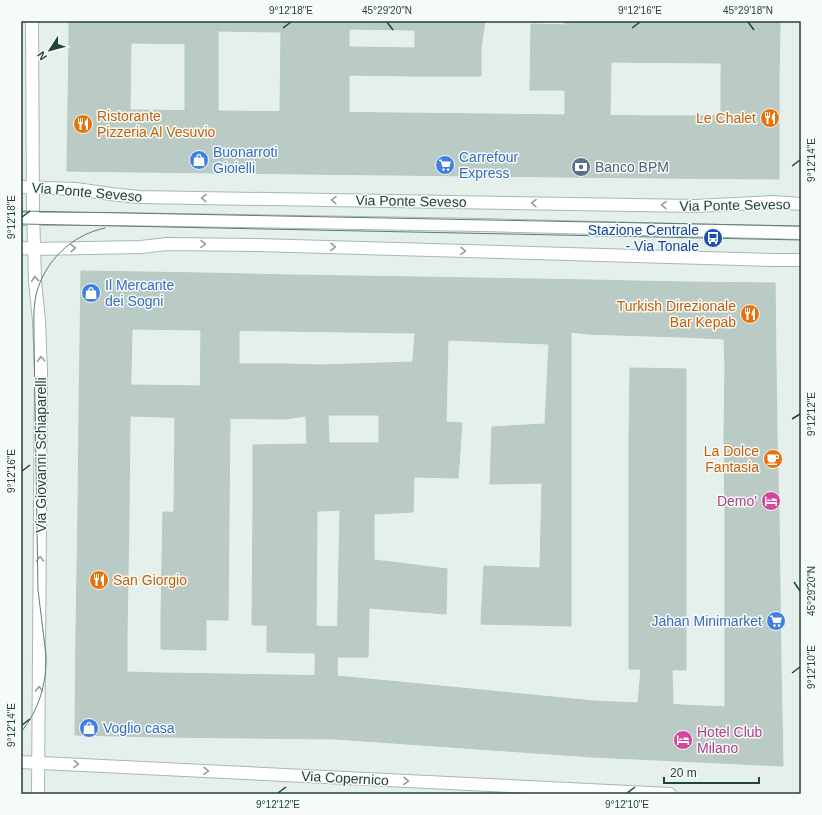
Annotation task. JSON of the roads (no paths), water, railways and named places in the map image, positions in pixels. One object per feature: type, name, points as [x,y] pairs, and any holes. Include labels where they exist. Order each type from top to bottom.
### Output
[{"type":"street","name":"Via Giovanni Schiaparelli","points":[[32,21],[27,187],[33,220],[35,281],[39,321],[41,371],[38,794]]},
{"type":"street","name":"Via Ponte Seveso","points":[[27,187],[76,189],[139,197],[696,206],[773,202],[801,204]]},
{"type":"street","name":"Via Ponte Seveso","points":[[21,219],[474,225],[801,233]]},
{"type":"street","points":[[21,248],[34,249],[167,244],[257,245],[801,260]]},
{"type":"street","name":"Via Copernico","points":[[21,762],[670,794]]},
{"type":"tram line","points":[[21,211],[801,226]]},
{"type":"tram line","points":[[21,224],[801,240]]},
{"type":"tram line","points":[[21,732],[33,715],[41,696],[46,665],[38,590],[34,327],[35,300],[40,283],[52,261],[70,244],[81,237],[105,228]]},
{"type":"place","name":"Le Chalet","points":[[770,118]]},
{"type":"place","name":"Ristorante Pizzeria Al Vesuvio","points":[[83,124]]},
{"type":"place","name":"Buonarroti Gioielli","points":[[199,160]]},
{"type":"place","name":"Carrefour Express","points":[[445,165]]},
{"type":"place","name":"Banco BPM","points":[[581,167]]},
{"type":"place","name":"Stazione Centrale - Via Tonale","points":[[713,238]]},
{"type":"place","name":"Il Mercante dei Sogni","points":[[91,293]]},
{"type":"place","name":"Turkish Direzionale Bar Kepab","points":[[750,314]]},
{"type":"place","name":"La Dolce Fantasia","points":[[773,459]]},
{"type":"place","name":"Demo'","points":[[771,501]]},
{"type":"place","name":"San Giorgio","points":[[99,580]]},
{"type":"place","name":"Jahan Minimarket","points":[[776,621]]},
{"type":"place","name":"Voglio casa","points":[[89,728]]},
{"type":"place","name":"Hotel Club Milano","points":[[683,740]]}]
